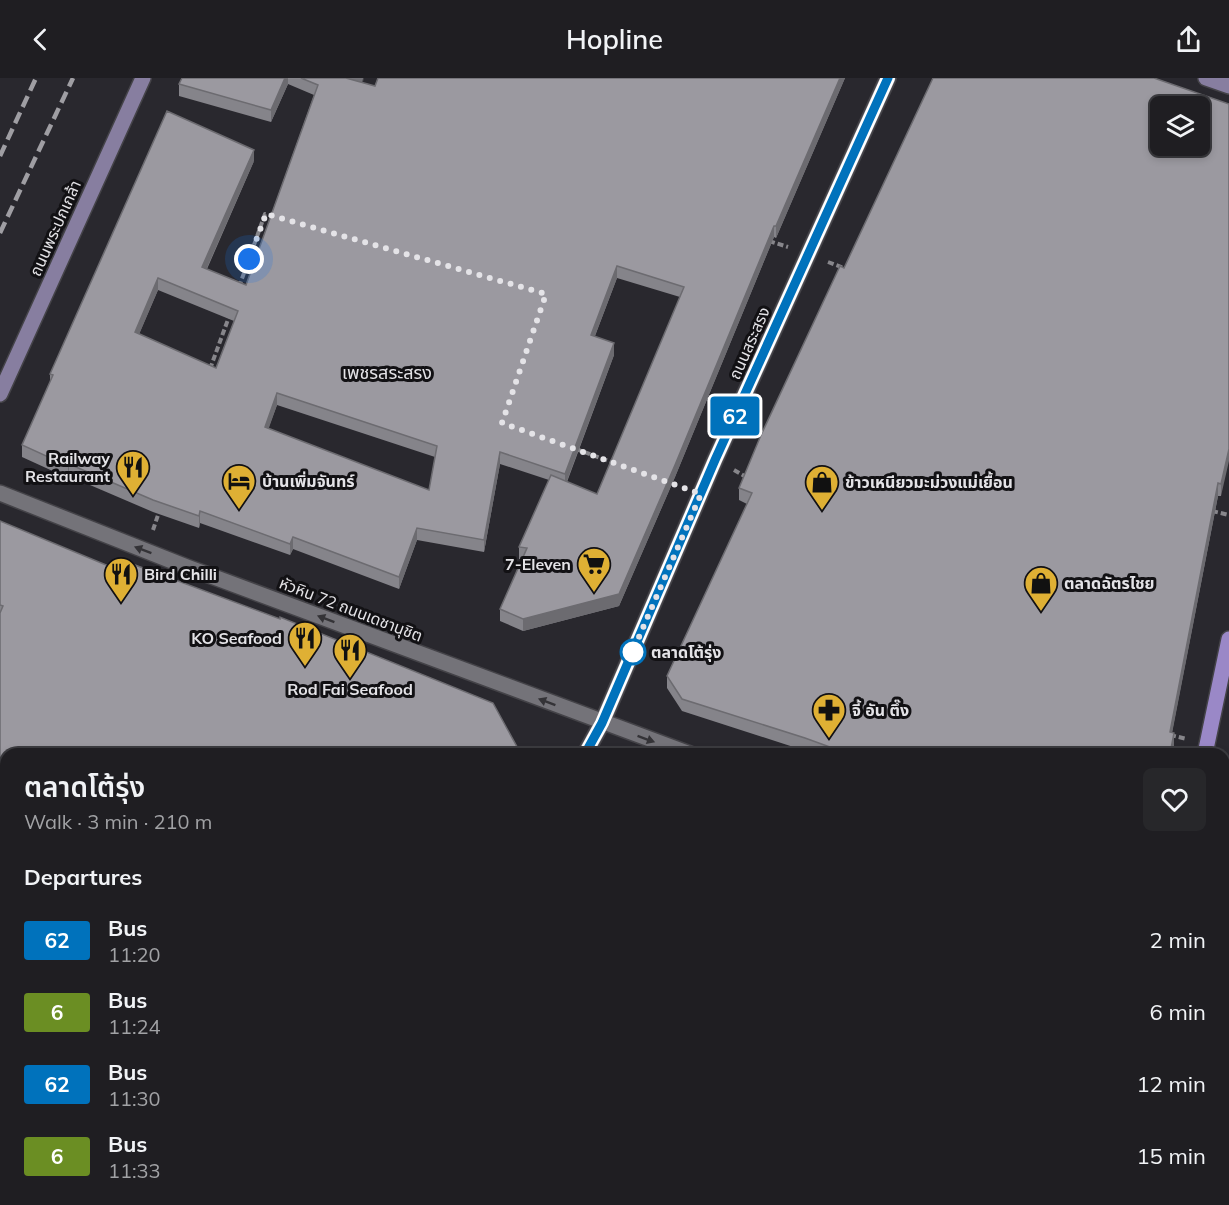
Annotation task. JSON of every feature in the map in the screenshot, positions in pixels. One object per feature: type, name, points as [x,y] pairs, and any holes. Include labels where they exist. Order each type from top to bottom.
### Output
[{"type":"main road","points":[[1207,748],[1229,639]]},
{"type":"street","name":"ถนนพระปกเกล้า","points":[[0,394],[143,78]]},
{"type":"street","name":"ถนนสระสรง","points":[[588,748],[602,723],[715,460],[888,78]]},
{"type":"street","points":[[1206,78],[1229,86]]},
{"type":"street","name":"หัวหิน 72 ถนนเดชานุชิต","points":[[0,493],[146,551],[673,748]]},
{"type":"lane","points":[[349,78],[355,80],[356,78]]},
{"type":"path","points":[[237,293],[266,214],[277,217]]},
{"type":"path","points":[[764,239],[809,254],[851,272]]},
{"type":"path","points":[[210,371],[234,304]]},
{"type":"path","points":[[568,447],[624,466]]},
{"type":"path","points":[[715,460],[756,482]]},
{"type":"path","points":[[146,551],[162,506]]},
{"type":"path","points":[[1206,510],[1229,515]]},
{"type":"path","points":[[1162,733],[1204,748]]},
{"type":"building","points":[[182,78],[285,78],[271,110],[179,84]]},
{"type":"building","points":[[301,78],[346,78],[375,86],[378,78],[840,78],[776,226],[774,226],[619,594],[523,619],[500,609],[527,548],[519,547],[551,475],[597,494],[684,287],[617,266],[591,335],[614,343],[565,474],[500,452],[484,540],[417,528],[399,577],[293,537],[290,544],[200,511],[199,516],[153,500],[22,445],[53,375],[50,374],[167,111],[254,150],[202,267],[246,285],[318,85]],"holes":[[[158,278],[238,311],[216,368],[135,332]],[[277,393],[437,446],[429,490],[265,427]]]},
{"type":"building","points":[[933,78],[1154,78],[1206,96],[1150,96],[1150,156],[1210,156],[1210,97],[1229,104],[1229,449],[1221,484],[1218,483],[1170,732],[1174,733],[1171,748],[832,748],[682,699],[667,676],[752,493],[739,488],[761,435],[840,266],[844,268]]},
{"type":"building","points":[[0,521],[123,572],[127,562],[280,619],[280,617],[493,703],[518,748],[0,748],[0,613],[3,606],[0,605]]},
{"type":"railway","points":[[0,156],[36,78]]},
{"type":"railway","points":[[0,233],[73,78]]},
{"type":"bus line","name":"62","points":[[588,748],[602,723],[715,460],[888,78]]},
{"type":"place","name":"Railway Restaurant","points":[[133,496]]},
{"type":"place","name":"บ้านเพิ่มจันทร์","points":[[239,510]]},
{"type":"place","name":"ข้าวเหนียวมะม่วงแม่เยื้อน","points":[[822,511]]},
{"type":"place","name":"7-Eleven","points":[[594,593]]},
{"type":"place","name":"Bird Chilli","points":[[121,603]]},
{"type":"place","name":"ตลาดฉัตรไชย","points":[[1041,612]]},
{"type":"place","name":"ตลาดโต้รุ่ง","points":[[633,652]]},
{"type":"place","name":"KO Seafood","points":[[305,667]]},
{"type":"place","name":"Rod Fai Seafood","points":[[350,679]]},
{"type":"place","name":"จี้ อัน ตึ๊ง","points":[[829,739]]},
{"type":"district","name":"เพชรสระสรง","points":[[387,373]]},
{"type":"route","points":[[249,259],[266,214],[546,294],[502,423],[701,494],[629,660],[633,652]]}]
